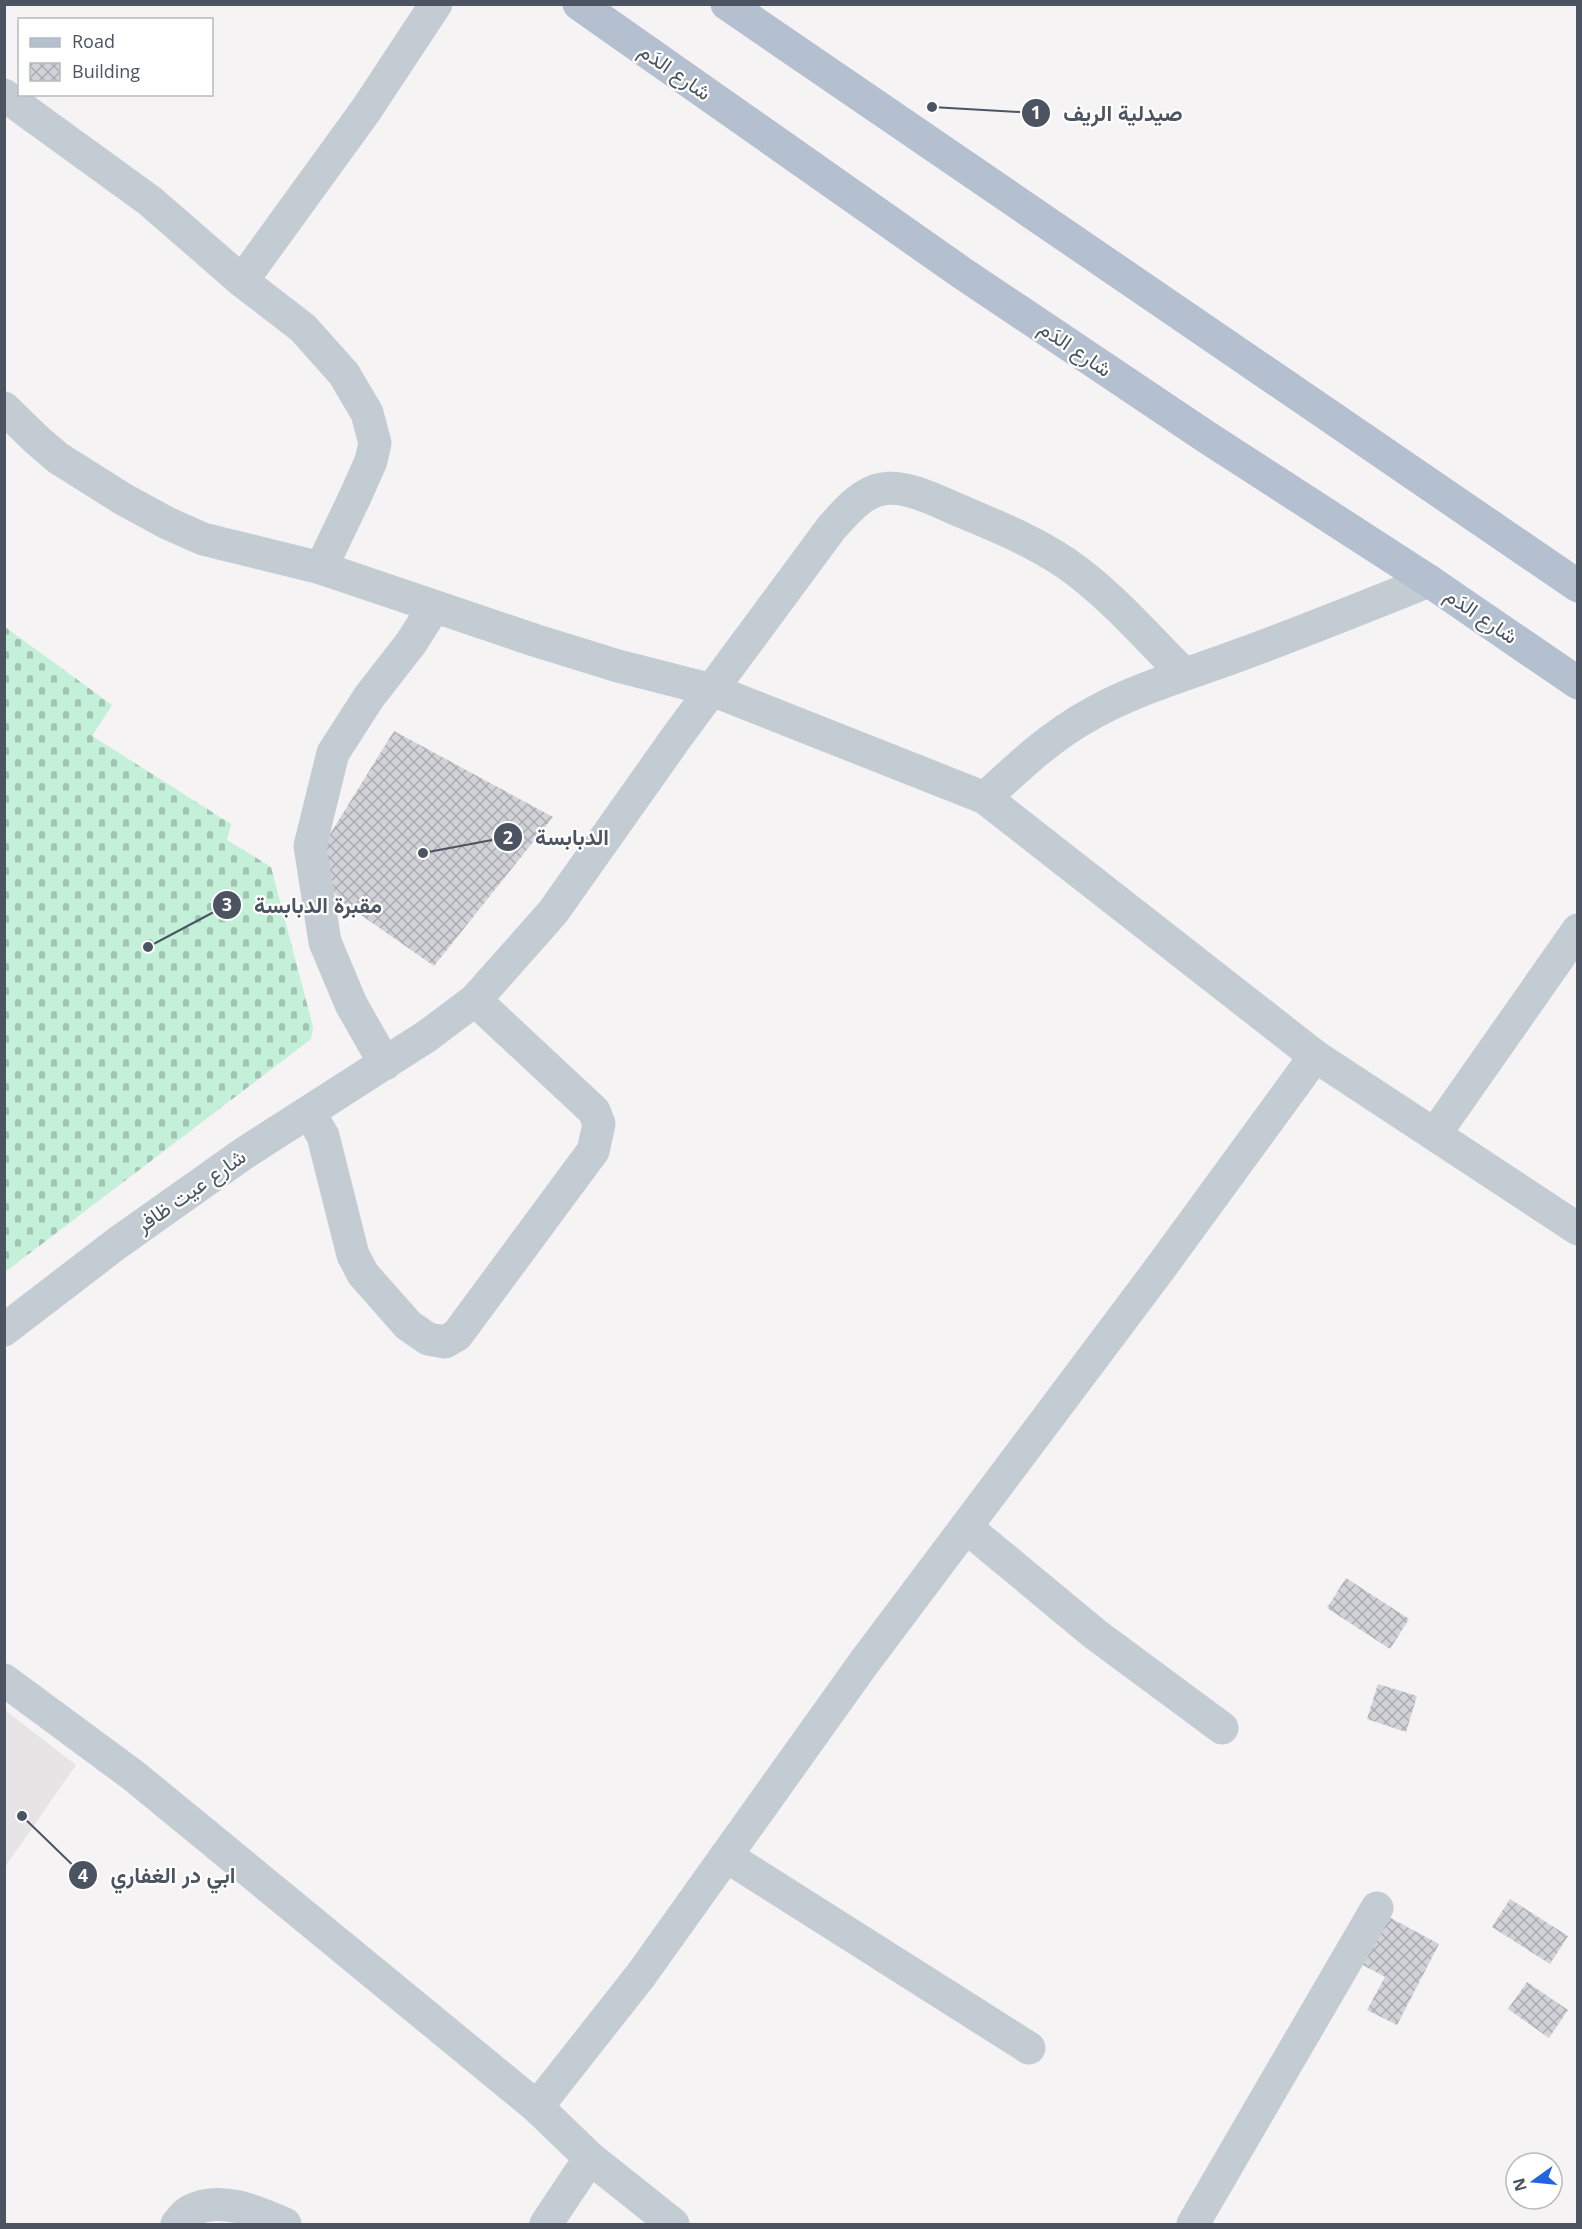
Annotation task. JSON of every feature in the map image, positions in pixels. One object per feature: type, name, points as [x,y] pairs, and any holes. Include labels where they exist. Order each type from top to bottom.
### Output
[{"type":"main road","name":"شارع الدَم","points":[[579,4],[963,273],[1208,438],[1429,581],[1578,683]]},
{"type":"main road","points":[[727,4],[1578,586]]},
{"type":"street","points":[[242,281],[366,110],[435,4]]},
{"type":"street","points":[[4,95],[150,201],[242,281],[303,328],[344,374],[367,413],[375,443],[370,461],[321,568]]},
{"type":"street","points":[[4,408],[58,458],[123,499],[203,539],[321,568],[618,666],[712,690],[986,798],[1315,1056],[1578,1229]]},
{"type":"street","name":"شارع عيت ظافر","points":[[4,1330],[116,1244],[243,1154],[450,1021],[475,1000],[554,912],[676,738],[832,527],[850,507],[870,493],[883,489],[899,489],[930,498],[1044,550],[1077,571],[1104,594],[1183,673]]},
{"type":"street","points":[[986,798],[1041,746],[1094,713],[1183,673],[1222,662],[1301,633],[1429,581]]},
{"type":"street","points":[[385,1064],[351,1004],[325,942],[310,846],[333,753],[369,697],[411,643],[434,607]]},
{"type":"street","points":[[1435,1134],[1578,930]]},
{"type":"street","points":[[309,1112],[323,1136],[353,1255],[363,1274],[408,1325],[428,1339],[445,1341],[457,1335],[593,1151],[598,1125],[594,1111],[475,1000]]},
{"type":"street","points":[[537,2107],[640,1975],[863,1664],[1161,1267],[1315,1056]]},
{"type":"street","points":[[966,1527],[1095,1634],[1222,1728]]},
{"type":"street","points":[[4,1680],[134,1776],[537,2107],[590,2158],[673,2224]]},
{"type":"street","points":[[726,1856],[1029,2048]]},
{"type":"street","points":[[1193,2224],[1377,1908]]},
{"type":"street","points":[[546,2224],[590,2158]]},
{"type":"street","points":[[177,2224],[188,2211],[208,2206],[231,2205],[285,2224]]},
{"type":"shaded area","points":[[5,1710],[76,1765],[5,1867]]},
{"type":"green space","points":[[5,627],[112,705],[92,736],[231,824],[227,840],[271,867],[313,1027],[311,1039],[5,1272]]},
{"type":"building","points":[[394,731],[553,817],[434,966],[338,899],[331,887],[322,847]]},
{"type":"building","points":[[1346,1578],[1409,1619],[1390,1649],[1327,1608]]},
{"type":"building","points":[[1378,1684],[1417,1696],[1406,1732],[1367,1719]]},
{"type":"building","points":[[1510,1899],[1568,1936],[1550,1964],[1492,1927]]},
{"type":"building","points":[[1387,1916],[1439,1944],[1397,2025],[1367,2010],[1385,1977],[1361,1964]]},
{"type":"building","points":[[1527,1982],[1568,2010],[1549,2038],[1508,2009]]},
{"type":"place","name":"صيدلية الريف","points":[[932,107]]},
{"type":"place","name":"الدبابسة","points":[[423,853]]},
{"type":"place","name":"مقبرة الدبابسة","points":[[148,947]]},
{"type":"place","name":"ابي در الغفاري","points":[[22,1816]]}]
